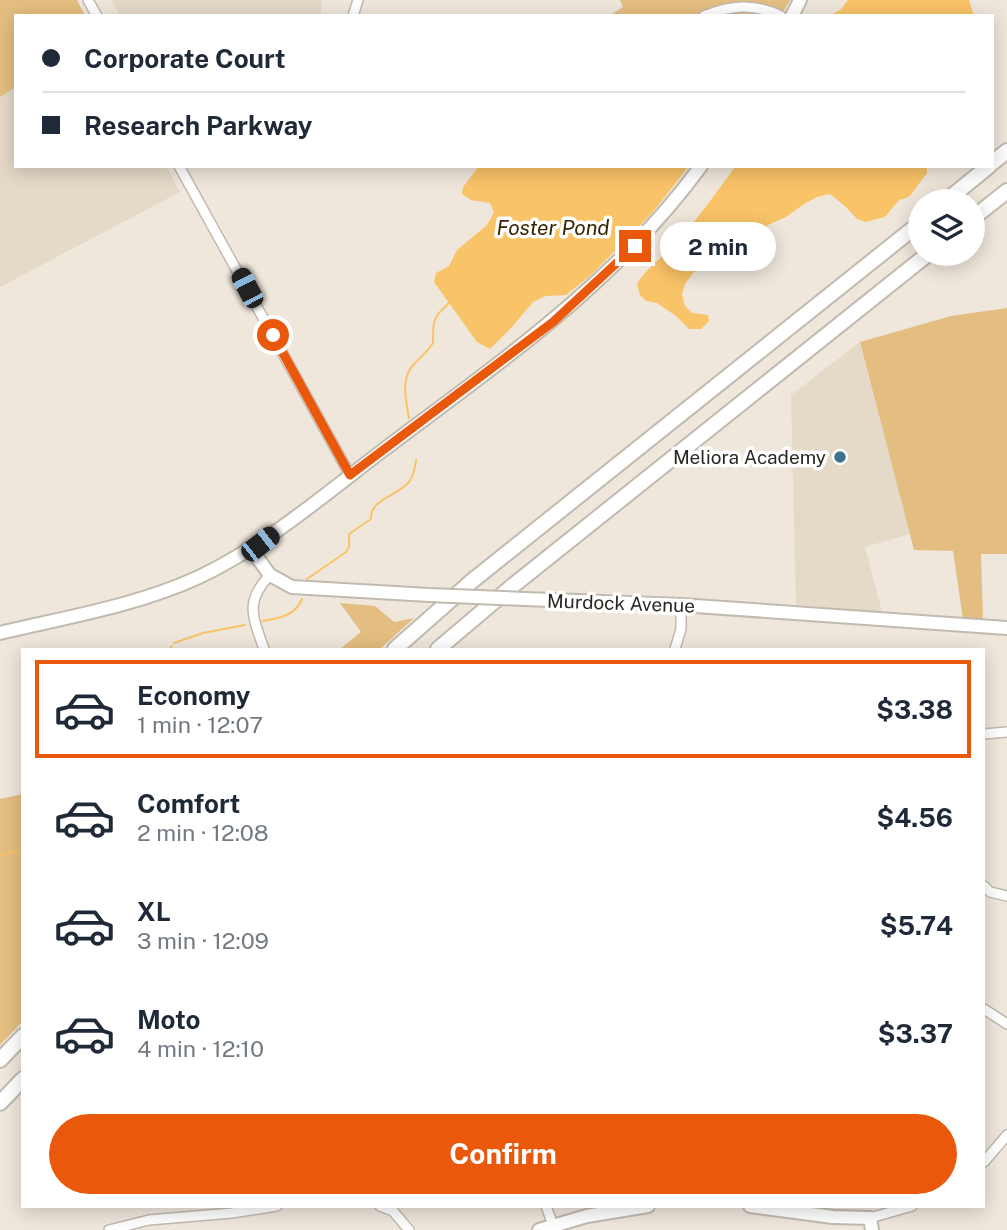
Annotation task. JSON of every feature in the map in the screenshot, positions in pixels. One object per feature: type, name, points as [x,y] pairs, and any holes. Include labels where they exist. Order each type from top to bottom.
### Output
[{"type":"highway","points":[[961,189],[987,168]]},
{"type":"highway","points":[[985,208],[1007,191]]},
{"type":"highway","points":[[396,648],[472,581],[908,232]]},
{"type":"highway","points":[[439,648],[510,588],[913,266]]},
{"type":"highway","points":[[0,1060],[21,1039]]},
{"type":"highway","points":[[0,1103],[21,1081]]},
{"type":"main road","points":[[0,633],[154,595],[198,577],[251,550],[518,349],[582,297],[635,246],[699,168]]},
{"type":"main road","points":[[251,550],[270,575]]},
{"type":"main road","name":"Murdock Avenue","points":[[270,575],[285,584],[301,588],[681,605],[1007,628]]},
{"type":"main road","points":[[539,1230],[601,1213],[635,1208]]},
{"type":"main road","points":[[765,1208],[871,1224]]},
{"type":"street","points":[[709,14],[743,6],[756,7],[775,14]]},
{"type":"street","points":[[180,168],[350,475]]},
{"type":"street","points":[[264,648],[255,622],[253,604],[258,589],[270,575]]},
{"type":"street","points":[[674,648],[681,629],[681,605]]},
{"type":"street","points":[[985,734],[1007,732]]},
{"type":"street","points":[[985,887],[1007,896]]},
{"type":"street","points":[[985,1010],[1007,1024]]},
{"type":"street","points":[[985,1161],[1005,1141]]},
{"type":"street","points":[[106,1230],[149,1220],[264,1208]]},
{"type":"street","points":[[385,1208],[393,1211],[409,1230]]},
{"type":"street","points":[[547,1208],[553,1226]]},
{"type":"street","points":[[871,1224],[888,1210]]},
{"type":"shaded area","points":[[0,0],[77,0],[84,14],[14,14],[14,88],[0,97]]},
{"type":"shaded area","points":[[111,0],[322,0],[321,14],[119,14]]},
{"type":"shaded area","points":[[620,0],[790,0],[782,14],[612,14],[623,7]]},
{"type":"shaded area","points":[[14,88],[14,168],[167,168],[180,192],[0,287],[0,97]]},
{"type":"shaded area","points":[[1007,308],[1007,554],[981,554],[983,620],[963,619],[953,551],[914,550],[860,342],[951,316]]},
{"type":"shaded area","name":"Meliora Academy","points":[[860,342],[910,534],[865,547],[882,612],[796,605],[791,395]]},
{"type":"shaded area","points":[[340,603],[375,606],[394,622],[414,618],[381,648],[341,648],[361,632]]},
{"type":"shaded area","points":[[21,794],[21,1023],[0,1045],[0,799]]},
{"type":"water","points":[[848,0],[969,0],[973,14],[833,14]]},
{"type":"water","name":"Foster Pond","points":[[477,168],[687,168],[653,212],[591,275],[566,295],[546,296],[533,302],[490,349],[477,342],[434,282],[436,273],[449,266],[457,250],[487,225],[494,212],[490,203],[471,200],[462,194],[463,187]]},
{"type":"water","name":"Foster Pond","points":[[735,168],[927,168],[927,173],[915,189],[908,189],[908,197],[899,200],[885,217],[866,222],[857,219],[830,194],[817,197],[768,225],[750,241],[720,253],[693,273],[682,294],[685,306],[692,313],[708,315],[709,321],[701,329],[689,329],[657,303],[646,301],[640,295],[637,284],[688,229]]},
{"type":"waterway","points":[[409,418],[405,390],[407,376],[433,343],[435,321],[449,303]]},
{"type":"waterway","points":[[307,579],[346,552],[349,547],[349,534],[371,519],[379,502],[409,482],[416,460]]},
{"type":"waterway","points":[[263,621],[291,613],[302,599]]},
{"type":"waterway","points":[[174,643],[203,633],[245,625]]},
{"type":"waterway","points":[[0,855],[21,850]]},
{"type":"place","name":"Meliora Academy","points":[[840,457]]},
{"type":"route","points":[[273,335],[350,475],[553,322],[635,246]]}]
